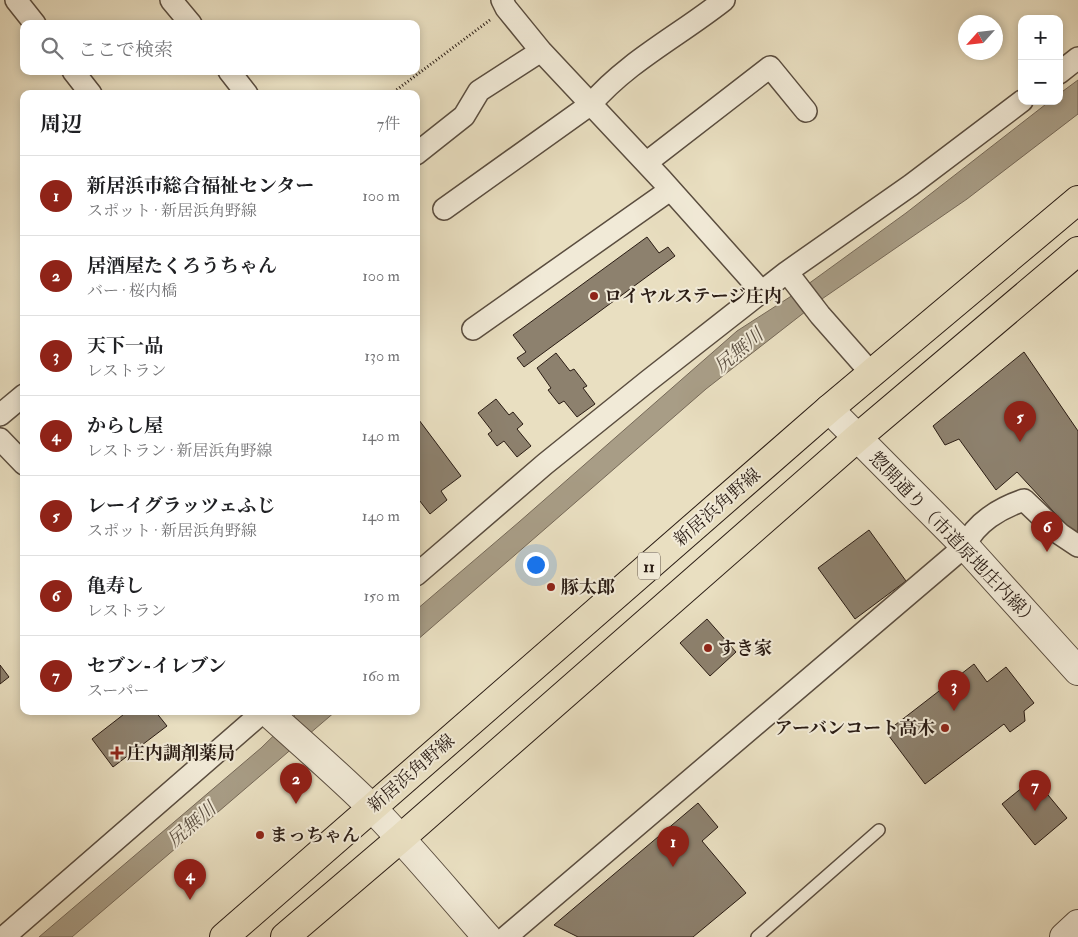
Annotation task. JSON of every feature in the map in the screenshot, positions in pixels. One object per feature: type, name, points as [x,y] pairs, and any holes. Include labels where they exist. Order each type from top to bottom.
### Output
[{"type":"main road","name":"新居浜角野線","points":[[224,937],[829,409],[1078,200]]},
{"type":"main road","name":"11","points":[[285,937],[857,438],[1078,251]]},
{"type":"street","points":[[16,0],[32,20]]},
{"type":"street","points":[[171,0],[188,20]]},
{"type":"street","points":[[444,209],[591,104],[604,90],[667,39],[724,0]]},
{"type":"street","points":[[507,3],[541,50],[762,292]]},
{"type":"street","points":[[420,151],[464,116],[479,91],[541,50]]},
{"type":"street","points":[[1063,70],[1078,58]]},
{"type":"street","points":[[646,163],[770,67],[806,111]]},
{"type":"street","points":[[76,75],[88,90]]},
{"type":"street","points":[[232,75],[244,90]]},
{"type":"street","points":[[420,572],[552,458],[762,292],[791,277],[1018,104]]},
{"type":"street","points":[[473,329],[670,190]]},
{"type":"street","points":[[791,277],[820,316],[872,374]]},
{"type":"street","points":[[0,416],[20,398]]},
{"type":"street","name":"惣開通り（市道原地庄内線）","points":[[829,409],[964,546],[1078,671]]},
{"type":"street","points":[[0,439],[20,460]]},
{"type":"street","points":[[506,937],[964,546],[970,534],[1005,506],[1024,500],[1060,534],[1078,546]]},
{"type":"street","points":[[4,937],[262,715]]},
{"type":"street","points":[[266,715],[335,772],[372,808],[486,937]]},
{"type":"street","points":[[1064,937],[1078,924]]},
{"type":"lane","points":[[757,937],[879,830]]},
{"type":"path","points":[[420,71],[507,3]]},
{"type":"path","points":[[396,90],[415,75]]},
{"type":"water","name":"尻無川","points":[[1078,80],[1078,114],[967,199],[819,301],[706,389],[420,638],[420,607],[737,331],[793,295],[906,213],[1045,105],[1063,105],[1063,91]]},
{"type":"water","name":"尻無川","points":[[295,715],[331,715],[72,937],[39,937],[261,748]]},
{"type":"building","name":"ロイヤルステージ庄内","points":[[647,237],[659,253],[668,247],[675,256],[524,367],[517,358],[526,352],[513,335]]},
{"type":"building","points":[[1024,352],[1078,431],[1078,534],[1076,536],[1017,472],[996,490],[959,439],[945,445],[933,426]]},
{"type":"building","points":[[556,353],[570,371],[574,369],[587,386],[583,388],[595,404],[577,417],[564,401],[559,404],[548,390],[551,388],[537,368]]},
{"type":"building","points":[[496,399],[509,415],[513,412],[523,424],[517,429],[531,446],[517,457],[504,441],[497,446],[488,434],[492,431],[478,413]]},
{"type":"building","points":[[420,421],[461,476],[441,491],[447,500],[430,514],[420,501]]},
{"type":"building","points":[[869,530],[906,581],[855,619],[818,568]]},
{"type":"building","name":"すき家","points":[[707,619],[736,652],[710,676],[680,643]]},
{"type":"building","name":"アーバンコート高木","points":[[974,664],[987,682],[1006,667],[1034,703],[1024,711],[1025,721],[1010,732],[1004,724],[925,784],[886,732]]},
{"type":"building","points":[[0,665],[9,677],[0,684]]},
{"type":"building","name":"庄内調剤薬局","points":[[123,715],[158,715],[167,726],[113,767],[92,739]]},
{"type":"building","points":[[1034,778],[1067,818],[1035,845],[1002,804]]},
{"type":"building","points":[[698,803],[718,827],[702,841],[746,893],[693,937],[578,937],[554,925]]},
{"type":"place","name":"ロイヤルステージ庄内","points":[[594,296]]},
{"type":"place","name":"レーイグラッツェふじ","points":[[1020,442]]},
{"type":"place","name":"亀寿し","points":[[1047,552]]},
{"type":"place","name":"豚太郎","points":[[551,587]]},
{"type":"place","name":"すき家","points":[[708,648]]},
{"type":"place","name":"天下一品","points":[[954,711]]},
{"type":"place","name":"アーバンコート高木","points":[[945,728]]},
{"type":"place","name":"庄内調剤薬局","points":[[117,753]]},
{"type":"place","name":"居酒屋たくろうちゃん","points":[[296,804]]},
{"type":"place","name":"セブン-イレブン","points":[[1035,811]]},
{"type":"place","name":"まっちゃん","points":[[260,835]]},
{"type":"place","name":"新居浜市総合福祉センター","points":[[673,867]]},
{"type":"place","name":"からし屋","points":[[190,900]]}]
